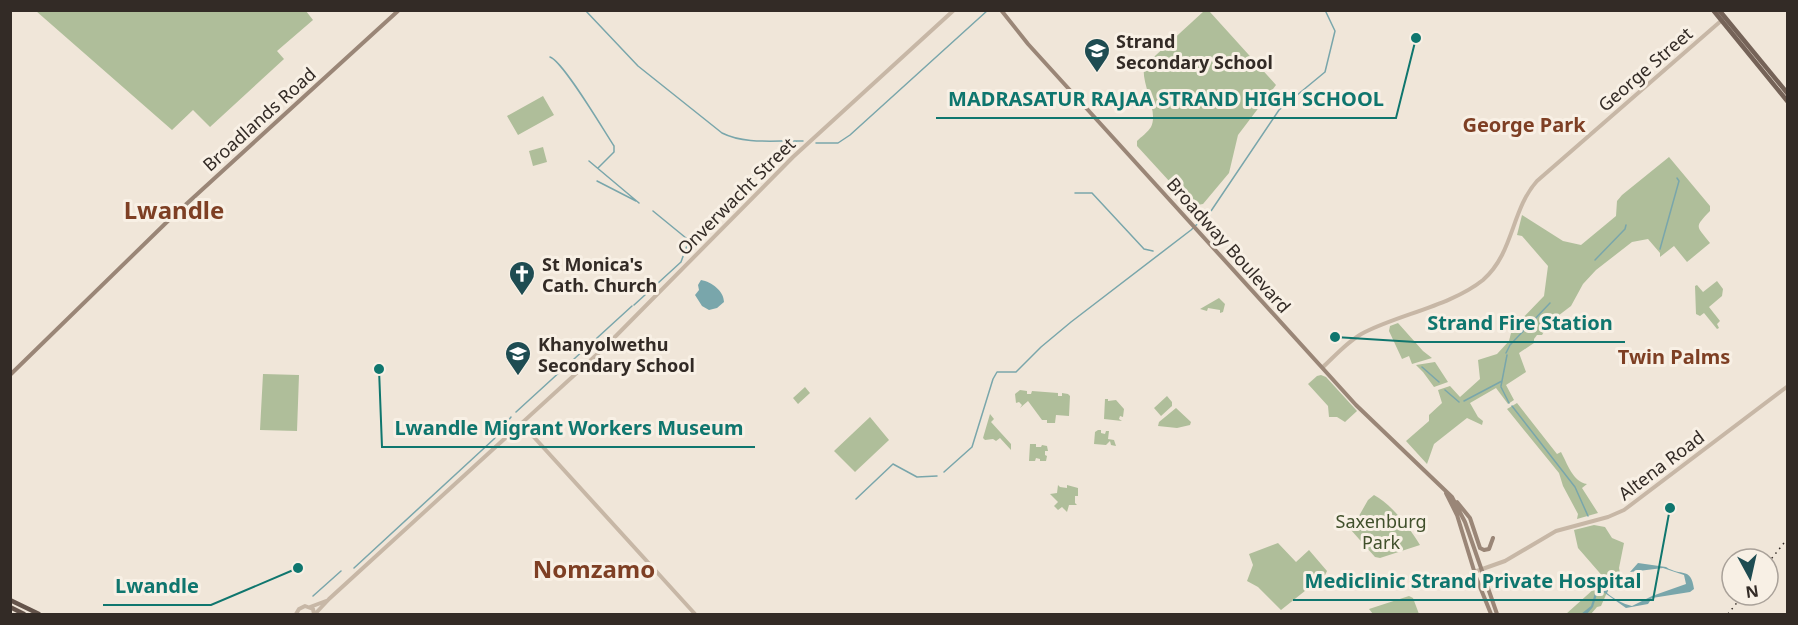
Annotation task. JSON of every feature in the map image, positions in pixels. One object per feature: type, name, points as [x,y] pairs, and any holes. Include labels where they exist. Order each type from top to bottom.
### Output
[{"type":"highway","points":[[10,600],[39,615]]},
{"type":"highway","points":[[10,607],[24,615]]},
{"type":"main road","name":"Broadlands Road","points":[[10,375],[171,218],[399,10]]},
{"type":"main road","name":"Broadway Boulevard","points":[[1001,10],[1028,44],[1356,405],[1454,500],[1465,522],[1497,615]]},
{"type":"main road","points":[[1713,10],[1788,94]]},
{"type":"main road","points":[[1719,10],[1723,19],[1788,102]]},
{"type":"main road","name":"Broadway Boulevard","points":[[1444,490],[1458,515],[1474,572],[1491,615]]},
{"type":"main road","points":[[1454,500],[1470,518],[1480,548],[1489,549],[1493,538]]},
{"type":"street","name":"Onverwacht Street","points":[[315,615],[329,599],[611,341],[793,157],[954,10]]},
{"type":"street","name":"George Street","points":[[1323,367],[1364,332],[1459,295],[1485,278],[1504,253],[1522,202],[1537,181],[1723,19]]},
{"type":"street","name":"Altena Road","points":[[1474,572],[1505,561],[1556,531],[1608,517],[1624,510],[1788,386]]},
{"type":"street","points":[[522,424],[695,615]]},
{"type":"street","name":"Onverwacht Street","points":[[296,615],[301,607],[310,607],[329,599]]},
{"type":"street","points":[[310,607],[315,615]]},
{"type":"green space","points":[[36,11],[306,11],[313,20],[277,51],[284,59],[210,127],[193,110],[172,130]]},
{"type":"green space","points":[[1204,11],[1210,12],[1276,85],[1238,135],[1229,173],[1203,204],[1192,206],[1137,146],[1137,141],[1150,129],[1153,121],[1144,66]]},
{"type":"green space","points":[[543,96],[554,115],[518,135],[507,116]]},
{"type":"green space","points":[[543,147],[547,162],[533,166],[529,151]]},
{"type":"green space","points":[[1669,157],[1710,206],[1710,211],[1699,227],[1710,243],[1687,262],[1674,246],[1660,257],[1660,253],[1648,239],[1632,242],[1596,270],[1583,284],[1571,306],[1550,322],[1542,335],[1537,335],[1534,343],[1519,353],[1526,372],[1506,385],[1514,400],[1508,404],[1496,388],[1470,403],[1483,421],[1482,425],[1467,418],[1434,444],[1427,464],[1406,441],[1429,421],[1429,415],[1442,403],[1438,390],[1450,386],[1460,397],[1480,379],[1478,360],[1497,354],[1509,341],[1512,329],[1544,296],[1548,266],[1522,236],[1517,235],[1522,215],[1563,241],[1581,245],[1616,216],[1617,201],[1622,195]]},
{"type":"green space","points":[[1717,281],[1723,289],[1722,296],[1709,307],[1720,321],[1717,329],[1704,313],[1700,316],[1696,314],[1695,286],[1697,285],[1703,292]]},
{"type":"green space","points":[[1219,298],[1225,304],[1223,312],[1208,308],[1207,311],[1200,309]]},
{"type":"green space","points":[[1398,323],[1432,358],[1412,364],[1409,356],[1402,359],[1389,331],[1390,326]]},
{"type":"green space","points":[[1435,362],[1448,382],[1434,387],[1416,365]]},
{"type":"green space","points":[[263,374],[299,375],[297,431],[260,430]]},
{"type":"green space","points":[[1321,375],[1326,377],[1357,411],[1345,422],[1337,417],[1329,417],[1328,406],[1308,384]]},
{"type":"green space","points":[[805,387],[810,393],[798,404],[793,398]]},
{"type":"green space","points":[[1020,390],[1027,391],[1027,394],[1031,394],[1032,391],[1058,393],[1058,396],[1062,396],[1062,393],[1068,394],[1070,396],[1069,416],[1056,415],[1055,423],[1047,423],[1047,420],[1042,420],[1028,401],[1020,408],[1022,405],[1019,402],[1016,403],[1015,394]]},
{"type":"green space","points":[[1167,396],[1172,406],[1161,416],[1154,408]]},
{"type":"green space","points":[[1105,399],[1116,400],[1124,409],[1123,417],[1120,416],[1119,419],[1122,421],[1104,419]]},
{"type":"green space","points":[[1517,403],[1557,454],[1561,452],[1574,476],[1587,484],[1582,488],[1598,513],[1577,519],[1578,514],[1563,486],[1559,473],[1507,409]]},
{"type":"green space","points":[[1176,408],[1191,422],[1190,425],[1177,428],[1158,426],[1159,422]]},
{"type":"green space","points":[[990,414],[994,419],[991,422],[1011,444],[1011,450],[1000,438],[996,441],[983,438]]},
{"type":"green space","points":[[870,417],[889,440],[855,472],[834,451]]},
{"type":"green space","points":[[1098,430],[1105,434],[1109,431],[1108,439],[1114,440],[1116,446],[1111,445],[1110,441],[1106,445],[1094,444],[1095,432]]},
{"type":"green space","points":[[1030,444],[1036,444],[1036,447],[1047,446],[1046,461],[1036,458],[1035,461],[1029,461]]},
{"type":"green space","points":[[1058,485],[1078,488],[1078,496],[1075,496],[1077,505],[1069,505],[1067,512],[1062,507],[1058,510],[1054,506],[1058,502],[1050,494],[1057,493]]},
{"type":"green space","name":"Saxenburg Park","points":[[1374,495],[1400,517],[1420,545],[1380,558],[1375,557],[1351,530],[1368,500]]},
{"type":"green space","points":[[1594,525],[1605,527],[1612,538],[1624,543],[1619,568],[1621,578],[1609,588],[1601,606],[1591,614],[1566,614],[1605,579],[1578,548],[1574,530]]},
{"type":"green space","points":[[1278,543],[1296,562],[1309,550],[1327,571],[1281,610],[1258,587],[1247,581],[1253,565],[1249,554]]},
{"type":"green space","points":[[1409,596],[1413,598],[1419,614],[1373,614],[1369,609]]},
{"type":"water","points":[[701,280],[713,285],[722,294],[724,302],[717,308],[709,310],[702,306],[695,295],[699,290],[698,285]]},
{"type":"water","points":[[1638,563],[1666,567],[1684,573],[1690,577],[1694,589],[1690,592],[1652,598],[1648,604],[1626,608],[1602,591],[1598,591],[1593,607],[1587,614],[1581,614],[1591,606],[1596,590],[1602,590],[1605,586],[1609,588],[1607,593],[1622,603],[1632,606],[1686,584],[1684,575],[1663,568],[1630,572]]},
{"type":"waterway","points":[[585,10],[638,66],[722,133],[751,141],[803,141]]},
{"type":"waterway","points":[[816,143],[838,143],[850,135],[988,10]]},
{"type":"waterway","points":[[944,472],[972,447],[997,372],[1016,372],[1071,322],[1191,230],[1211,211],[1279,110],[1325,72],[1335,31],[1325,10]]},
{"type":"waterway","points":[[550,57],[564,70],[614,146],[614,152],[598,168]]},
{"type":"waterway","points":[[653,211],[690,239],[763,165],[796,142]]},
{"type":"waterway","points":[[589,161],[639,203]]},
{"type":"waterway","points":[[1660,249],[1679,181],[1677,178]]},
{"type":"waterway","points":[[597,181],[636,201]]},
{"type":"waterway","points":[[1075,193],[1092,193],[1144,249],[1153,251]]},
{"type":"waterway","points":[[1595,260],[1625,229],[1626,225]]},
{"type":"waterway","points":[[634,305],[681,262],[689,240]]},
{"type":"waterway","points":[[1506,353],[1510,345],[1550,303]]},
{"type":"waterway","points":[[516,412],[632,306]]},
{"type":"waterway","points":[[1501,386],[1507,355]]},
{"type":"waterway","points":[[1422,367],[1439,382]]},
{"type":"waterway","points":[[1464,401],[1502,381]]},
{"type":"waterway","points":[[1501,387],[1509,403]]},
{"type":"waterway","points":[[1445,390],[1459,402]]},
{"type":"waterway","points":[[1512,406],[1575,487],[1588,516]]},
{"type":"waterway","points":[[354,568],[494,439],[511,417]]},
{"type":"waterway","points":[[856,499],[893,464],[917,477],[937,476]]},
{"type":"waterway","points":[[313,596],[341,571]]},
{"type":"railway","points":[[1780,548],[1788,538]]},
{"type":"railway","points":[[1728,614],[1734,607]]},
{"type":"place","name":"MADRASATUR RAJAA STRAND HIGH SCHOOL","points":[[1416,38]]},
{"type":"place","name":"Strand Secondary School","points":[[1097,74]]},
{"type":"place","name":"St Monica's Cath. Church","points":[[522,297]]},
{"type":"place","name":"Strand Fire Station","points":[[1335,337]]},
{"type":"place","name":"Lwandle Migrant Workers Museum","points":[[379,369]]},
{"type":"place","name":"Khanyolwethu Secondary School","points":[[518,377]]},
{"type":"place","name":"Mediclinic Strand Private Hospital","points":[[1670,508]]},
{"type":"place","name":"Lwandle","points":[[298,568]]},
{"type":"district","name":"George Park","points":[[1524,124]]},
{"type":"district","name":"Lwandle","points":[[174,209]]},
{"type":"district","name":"Twin Palms","points":[[1674,356]]},
{"type":"district","name":"Nomzamo","points":[[594,568]]}]
